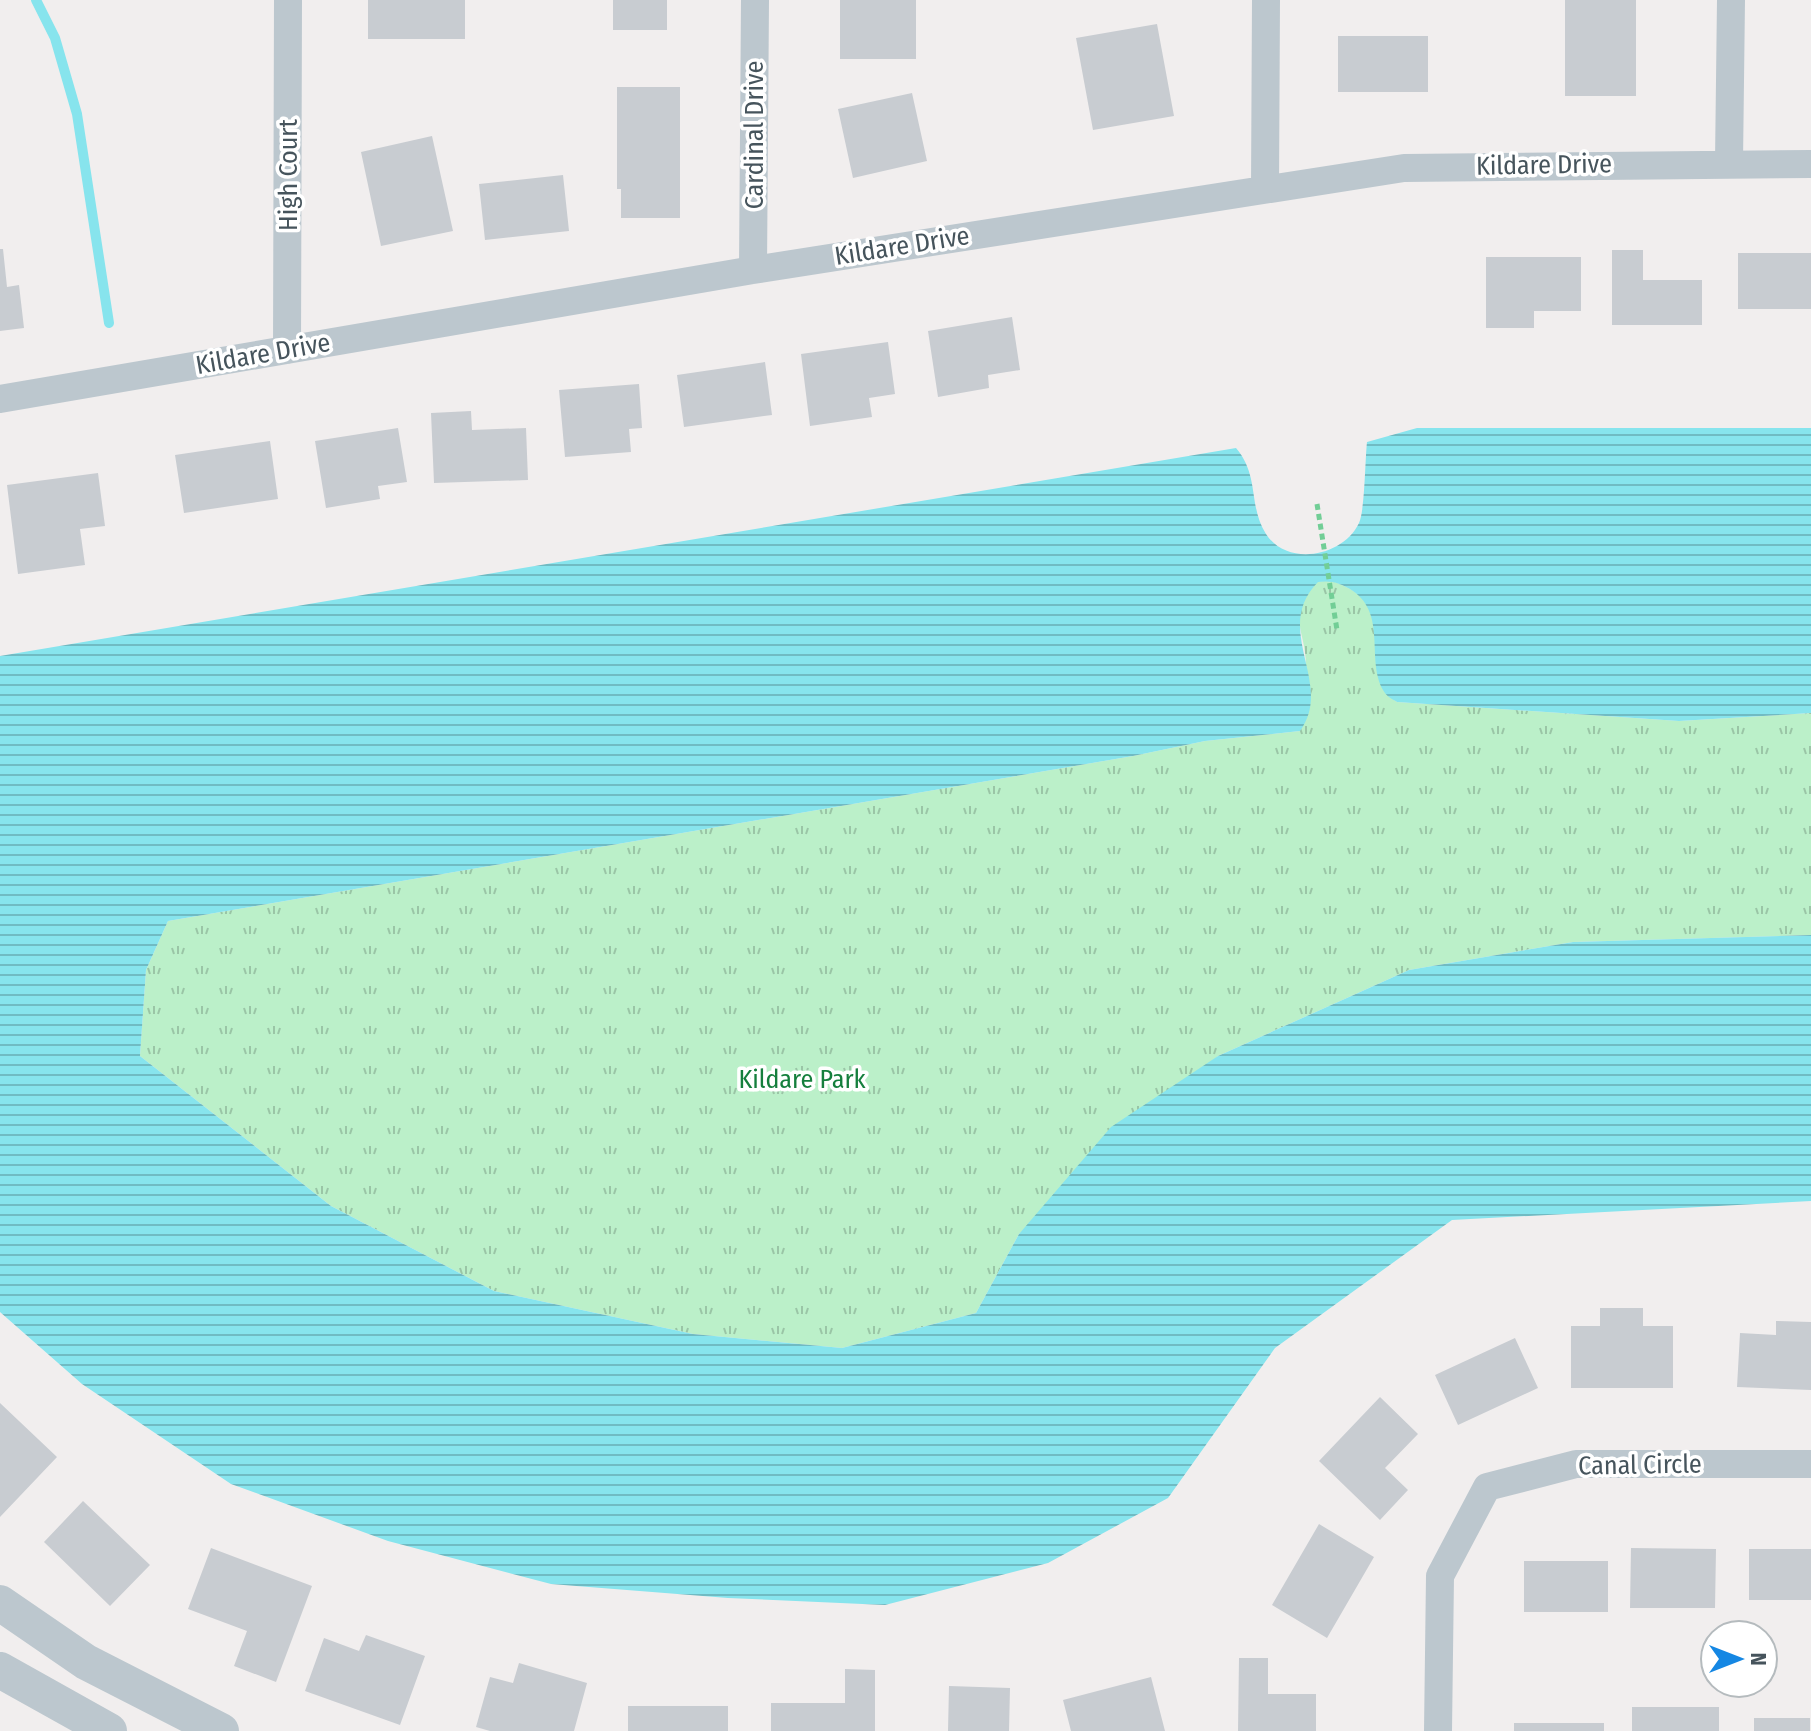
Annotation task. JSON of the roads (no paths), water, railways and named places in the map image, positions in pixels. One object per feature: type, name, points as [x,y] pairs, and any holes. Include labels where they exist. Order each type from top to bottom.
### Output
[{"type":"street","name":"High Court","points":[[287,350],[288,0]]},
{"type":"street","name":"Cardinal Drive","points":[[753,270],[755,0]]},
{"type":"street","points":[[1265,188],[1266,0]]},
{"type":"street","points":[[1729,162],[1731,0]]},
{"type":"street","name":"Kildare Drive","points":[[0,399],[753,270],[1404,168],[1729,162],[1811,164]]},
{"type":"street","name":"Canal Circle","points":[[1438,1731],[1440,1576],[1487,1487],[1576,1464],[1811,1464]]},
{"type":"street","points":[[0,1603],[86,1662],[213,1730]]},
{"type":"street","points":[[0,1670],[109,1731]]},
{"type":"water","points":[[1417,428],[1811,428],[1811,713],[1679,721],[1397,702],[1384,692],[1378,678],[1373,625],[1363,601],[1340,584],[1318,582],[1305,600],[1300,619],[1311,694],[1309,713],[1300,731],[1205,741],[1133,756],[168,921],[146,970],[140,1056],[331,1206],[494,1291],[693,1334],[842,1348],[976,1313],[1019,1234],[1111,1127],[1218,1056],[1409,970],[1573,942],[1811,935],[1811,1201],[1452,1220],[1275,1348],[1168,1498],[1048,1563],[885,1605],[728,1598],[551,1584],[388,1541],[231,1484],[82,1384],[0,1312],[0,656],[1236,448],[1248,469],[1257,513],[1266,534],[1287,551],[1314,554],[1341,544],[1359,523],[1367,442]]},
{"type":"waterway","points":[[36,0],[55,38],[77,114],[109,323]]},
{"type":"park label","name":"Kildare Park","points":[[802,1079]]}]
